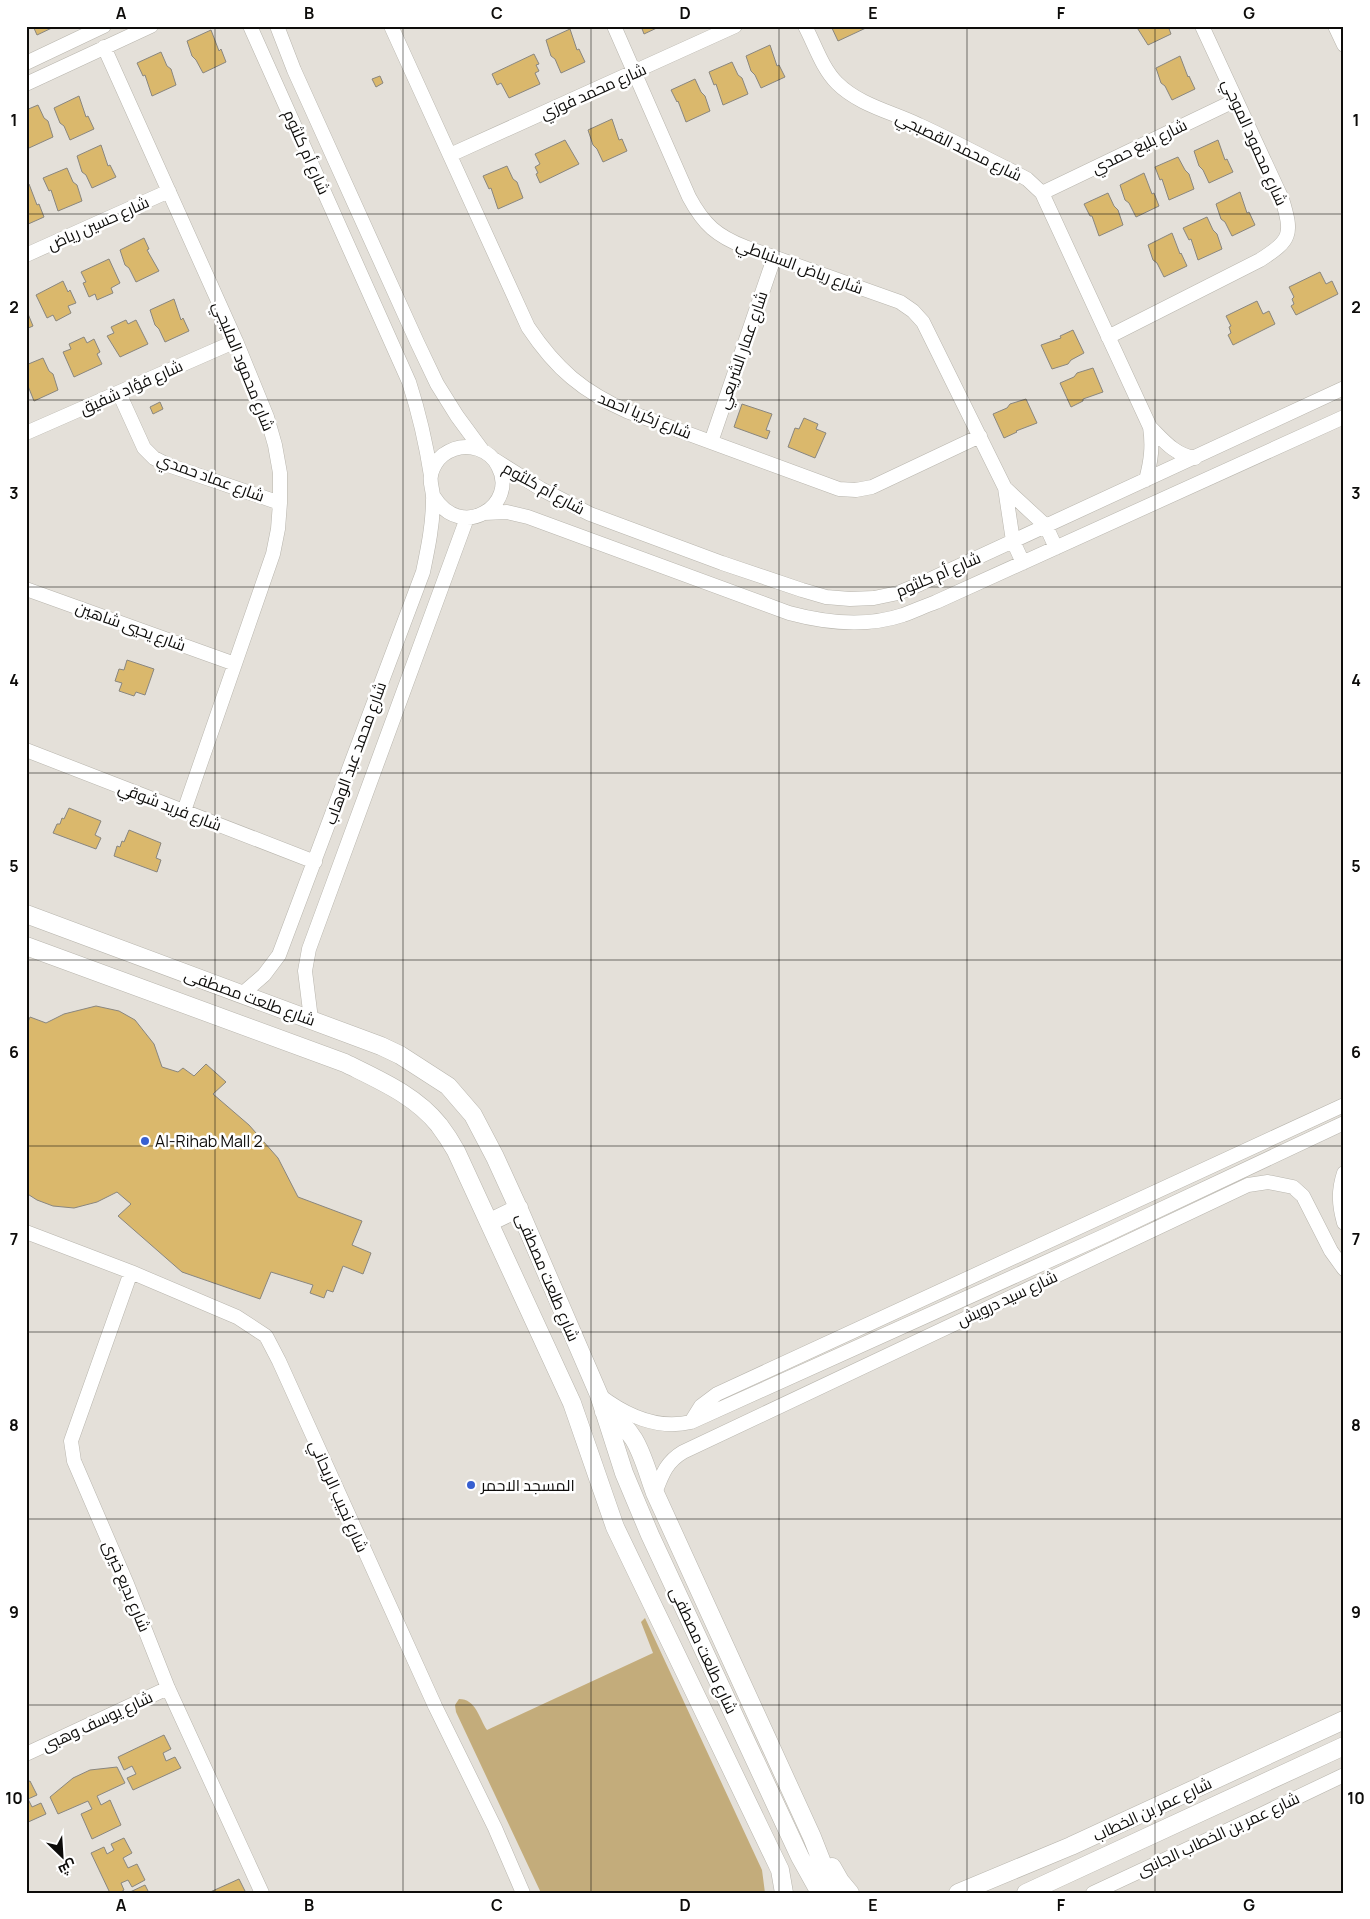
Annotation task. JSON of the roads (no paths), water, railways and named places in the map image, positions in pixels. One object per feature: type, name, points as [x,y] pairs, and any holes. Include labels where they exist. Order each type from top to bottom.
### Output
[{"type":"street","points":[[26,63],[104,26]]},
{"type":"street","points":[[26,84],[151,26]]},
{"type":"street","name":"شارع أم كلثوم","points":[[250,26],[408,382],[427,444],[431,476]]},
{"type":"street","name":"شارع أم كلثوم","points":[[277,26],[294,70],[416,342],[437,384],[457,416],[482,450]]},
{"type":"street","name":"شارع زكريا احمد","points":[[391,26],[528,327],[543,349],[561,369],[582,387],[605,401],[840,489],[856,490],[872,487],[980,436]]},
{"type":"street","name":"شارع رياض السنباطي","points":[[614,26],[698,215],[711,229],[727,240],[900,302],[913,311],[923,322],[1005,488],[1013,541],[1022,563]]},
{"type":"street","name":"شارع محمد فوزي","points":[[450,155],[735,26]]},
{"type":"street","name":"شارع محمد القصبجي","points":[[806,26],[827,71],[850,94],[864,102],[918,124],[1012,171],[1026,179],[1042,193],[1150,427],[1175,451],[1195,458]]},
{"type":"street","name":"شارع محمود الموجي","points":[[1108,337],[1260,260],[1286,240],[1288,228],[1287,215],[1282,199],[1202,26]]},
{"type":"street","points":[[1335,26],[1344,46]]},
{"type":"street","name":"شارع محمود المليجي","points":[[104,47],[236,341],[267,417],[275,445],[280,474],[278,529],[273,554],[184,811]]},
{"type":"street","name":"شارع بليغ حمدي","points":[[1042,193],[1236,100]]},
{"type":"street","name":"شارع حسين رياض","points":[[26,255],[169,191]]},
{"type":"street","name":"شارع عمار الشريعي","points":[[711,442],[774,258]]},
{"type":"street","name":"شارع فؤاد شفيق","points":[[26,433],[236,341]]},
{"type":"street","name":"شارع أم كلثوم","points":[[495,460],[541,490],[590,514],[722,563],[826,597],[874,598],[898,593],[1344,388]]},
{"type":"street","name":"شارع عماد حمدي","points":[[120,393],[144,448],[154,458],[168,465],[280,503]]},
{"type":"street","name":"شارع أم كلثوم","points":[[484,513],[507,512],[528,517],[789,613],[830,622],[866,622],[902,615],[1056,548],[1344,417]]},
{"type":"street","name":"شارع محمد القصبجي","points":[[1146,480],[1152,458],[1150,427]]},
{"type":"street","points":[[471,446],[482,450],[495,460],[500,469],[502,489],[498,499],[484,513],[467,518],[447,513],[439,506],[430,487],[434,466],[440,457],[449,450],[471,446]]},
{"type":"street","name":"شارع رياض السنباطي","points":[[1005,488],[1046,526]]},
{"type":"street","name":"شارع محمد عبد الوهاب","points":[[242,994],[264,975],[279,955],[315,862],[423,572],[429,545],[434,498]]},
{"type":"street","name":"شارع محمد عبد الوهاب","points":[[311,1019],[305,971],[309,949],[467,518]]},
{"type":"street","points":[[1046,526],[1056,548]]},
{"type":"street","name":"شارع يحيي شاهين","points":[[26,588],[235,664]]},
{"type":"street","name":"شارع فريد شوقي","points":[[26,750],[315,862]]},
{"type":"street","name":"شارع طلعت مصطفى","points":[[26,914],[311,1019],[400,1055],[448,1086],[473,1115],[519,1208],[599,1395],[624,1473],[650,1535],[800,1857],[820,1893]]},
{"type":"street","name":"شارع طلعت مصطفى","points":[[26,946],[345,1063],[379,1079],[411,1098],[439,1125],[456,1151],[490,1222],[572,1403],[616,1527],[780,1870],[784,1893]]},
{"type":"street","points":[[691,1422],[700,1406],[717,1394],[1344,1105]]},
{"type":"street","points":[[1311,1120],[1318,1135]]},
{"type":"street","name":"شارع سيد درويش","points":[[599,1395],[611,1404],[638,1418],[679,1425],[691,1422],[1106,1235],[1344,1124]]},
{"type":"street","points":[[1344,1173],[1339,1197],[1339,1207],[1344,1223]]},
{"type":"street","name":"شارع سيد درويش","points":[[655,1493],[664,1469],[676,1456],[683,1452],[1248,1185],[1268,1182],[1292,1187],[1303,1196],[1331,1251],[1344,1269]]},
{"type":"street","points":[[490,1222],[519,1208]]},
{"type":"street","points":[[1098,1219],[1106,1235]]},
{"type":"street","name":"شارع نجيب الريحاني","points":[[26,1232],[131,1272],[237,1317],[266,1336],[435,1706],[491,1820],[523,1893]]},
{"type":"street","name":"شارع بديع خيرى","points":[[131,1272],[71,1441],[77,1470],[127,1584],[168,1688],[262,1893]]},
{"type":"street","points":[[604,1412],[620,1421],[632,1434],[642,1455],[655,1493],[812,1838],[834,1893]]},
{"type":"street","name":"شارع يوسف وهبى","points":[[26,1754],[168,1688]]},
{"type":"street","name":"شارع عمر بن الخطاب","points":[[958,1893],[1071,1846],[1344,1720]]},
{"type":"street","name":"شارع عمر بن الخطاب","points":[[1026,1893],[1344,1746]]},
{"type":"street","name":"شارع عمر بن الخطاب الجانبى","points":[[1093,1893],[1344,1774]]},
{"type":"street","points":[[812,1838],[850,1893]]},
{"type":"place","name":"Al-Rihab Mall 2","points":[[145,1141]]},
{"type":"place","name":"المسجد الاحمر","points":[[471,1485]]}]
